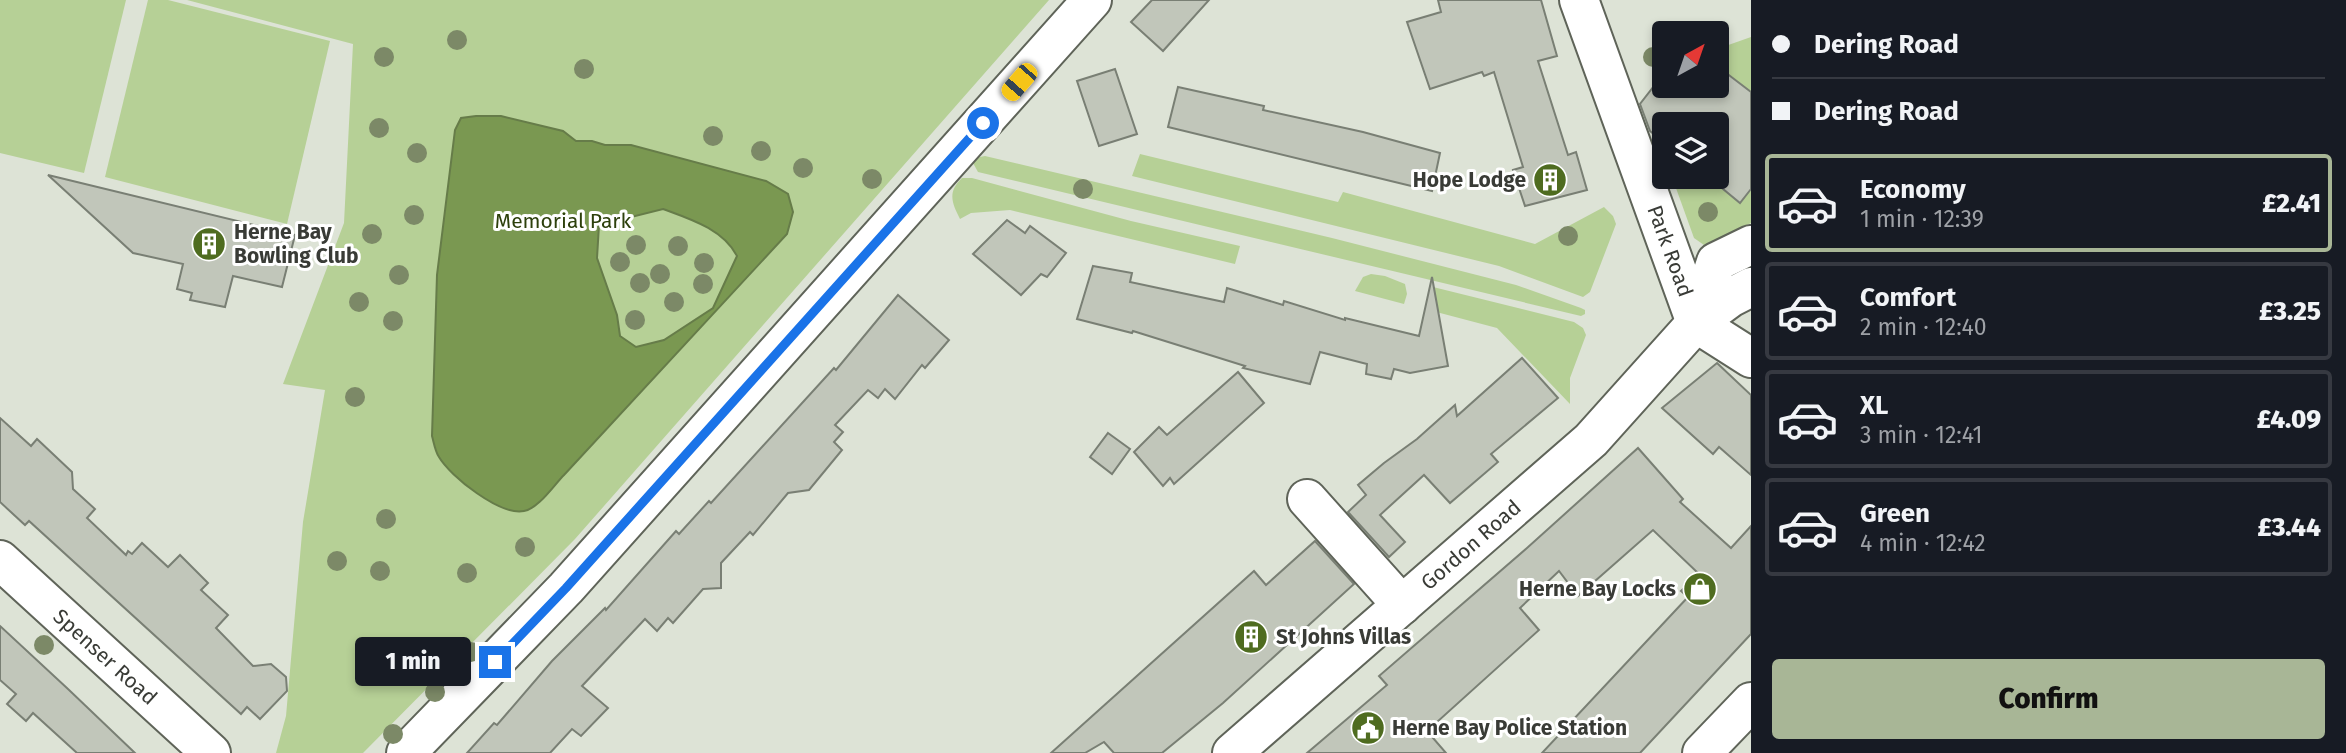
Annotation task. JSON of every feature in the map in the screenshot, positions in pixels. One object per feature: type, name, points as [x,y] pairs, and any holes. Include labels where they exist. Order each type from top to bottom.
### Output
[{"type":"street","points":[[406,753],[566,588],[1092,0]]},
{"type":"street","name":"Park Road","points":[[1579,0],[1696,323],[1751,358]]},
{"type":"street","name":"Gordon Road","points":[[1696,323],[1716,262],[1751,245]]},
{"type":"street","name":"Gordon Road","points":[[1232,753],[1591,440],[1696,323],[1730,298],[1751,287]]},
{"type":"street","points":[[1307,499],[1402,605]]},
{"type":"street","name":"Spenser Road","points":[[0,560],[211,753]]},
{"type":"street","points":[[1702,753],[1751,702]]},
{"type":"green space","points":[[0,0],[126,0],[84,173],[0,153]]},
{"type":"green space","points":[[148,0],[168,0],[330,41],[287,224],[105,177]]},
{"type":"green space","name":"Memorial Park","points":[[187,0],[1049,0],[575,539],[363,753],[276,753],[286,716],[303,522],[325,390],[283,384],[344,223],[353,44]]},
{"type":"green space","points":[[1751,37],[1751,92],[1729,75],[1729,45]]},
{"type":"green space","points":[[1140,154],[1338,202],[1343,192],[1535,244],[1604,207],[1613,216],[1616,224],[1590,292],[1583,297],[1499,266],[1132,176]]},
{"type":"green space","points":[[985,156],[1332,238],[1516,285],[1581,308],[1585,310],[1585,314],[1581,316],[978,172],[973,163],[975,158]]},
{"type":"green space","points":[[962,178],[972,178],[1131,221],[1240,246],[1235,264],[1010,210],[971,213],[960,219],[952,198],[954,188]]},
{"type":"green space","points":[[1676,189],[1722,189],[1740,203],[1751,189],[1751,223],[1704,245],[1694,238]]},
{"type":"green space","points":[[1371,274],[1405,284],[1407,294],[1404,304],[1355,291],[1363,277]]},
{"type":"green space","points":[[1433,287],[1574,322],[1583,328],[1586,335],[1570,378],[1570,404],[1497,328],[1425,309]]},
{"type":"shaded area","points":[[501,116],[563,131],[576,141],[631,145],[766,181],[788,194],[793,212],[787,234],[546,496],[524,511],[502,507],[464,484],[439,457],[432,436],[437,275],[455,130],[461,118]],"holes":[[[663,209],[715,232],[737,256],[713,308],[664,340],[636,347],[620,336],[617,315],[597,258],[599,225]]]},
{"type":"building","points":[[1152,0],[1209,0],[1163,51],[1131,22]]},
{"type":"building","points":[[1438,0],[1541,0],[1557,56],[1538,61],[1568,155],[1576,152],[1587,190],[1525,206],[1513,170],[1523,167],[1494,72],[1484,76],[1482,72],[1430,89],[1407,22],[1441,12]]},
{"type":"building","points":[[1115,69],[1137,134],[1099,146],[1077,81]]},
{"type":"building","points":[[1729,75],[1751,92],[1751,189],[1740,203],[1723,189],[1729,189],[1729,112],[1652,112],[1652,133],[1640,104],[1652,89],[1652,98],[1729,98]]},
{"type":"building","points":[[1178,87],[1264,106],[1263,110],[1363,132],[1440,153],[1432,191],[1168,127]]},
{"type":"building","name":"Herne Bay Bowling Club","points":[[48,175],[295,235],[282,287],[233,276],[225,307],[190,300],[192,293],[177,289],[183,264],[133,253]]},
{"type":"building","points":[[1007,220],[1025,233],[1030,226],[1066,253],[1047,277],[1041,274],[1021,295],[973,254]]},
{"type":"building","points":[[1093,266],[1132,273],[1130,282],[1224,302],[1227,288],[1283,305],[1284,301],[1345,320],[1419,336],[1432,277],[1448,366],[1410,373],[1394,369],[1391,379],[1366,374],[1367,364],[1320,352],[1310,384],[1243,368],[1245,366],[1133,331],[1132,333],[1077,319]]},
{"type":"building","points":[[898,295],[949,340],[925,368],[922,365],[895,399],[885,389],[878,398],[868,390],[835,425],[843,432],[834,442],[842,450],[809,490],[788,493],[753,535],[750,532],[721,563],[721,588],[703,589],[673,623],[668,618],[657,631],[645,619],[582,686],[608,708],[581,736],[572,729],[550,753],[467,753],[494,723],[497,725],[552,661],[605,608],[606,610],[676,531],[679,534],[709,501],[711,503],[834,368],[836,370]]},
{"type":"building","points":[[1522,358],[1558,398],[1491,454],[1498,462],[1450,503],[1424,475],[1380,515],[1405,542],[1389,557],[1348,512],[1366,495],[1358,485],[1455,405],[1457,416]]},
{"type":"building","points":[[1717,363],[1751,395],[1751,475],[1719,447],[1713,454],[1662,408]]},
{"type":"building","points":[[1238,372],[1264,403],[1174,484],[1170,478],[1163,486],[1134,452],[1159,427],[1167,435]]},
{"type":"building","points":[[0,418],[31,446],[37,439],[72,472],[73,489],[95,509],[87,518],[126,555],[128,551],[132,554],[142,543],[168,567],[180,555],[208,583],[201,590],[228,615],[216,628],[253,666],[271,664],[286,677],[287,691],[260,719],[247,707],[241,714],[29,521],[25,525],[0,502]]},
{"type":"building","points":[[1108,433],[1130,449],[1112,474],[1090,457]]},
{"type":"building","points":[[1638,448],[1683,499],[1680,502],[1731,548],[1751,526],[1751,634],[1640,753],[1542,753],[1688,597],[1681,591],[1699,574],[1653,530],[1578,596],[1559,571],[1520,608],[1539,630],[1427,731],[1446,753],[1307,753],[1387,685],[1379,676]]},
{"type":"building","points":[[1315,541],[1354,584],[1223,703],[1162,753],[1114,753],[1104,742],[1085,753],[1051,753],[1254,571],[1266,585]]},
{"type":"building","points":[[0,626],[135,753],[77,753],[33,713],[26,721],[7,704],[16,694],[0,680]]},
{"type":"place","name":"Hope Lodge","points":[[1550,180]]},
{"type":"place","name":"Herne Bay Bowling Club","points":[[209,244]]},
{"type":"place","name":"Herne Bay Locks","points":[[1700,589]]},
{"type":"place","name":"St Johns Villas","points":[[1251,637]]},
{"type":"place","name":"Herne Bay Police Station","points":[[1368,728]]},
{"type":"route","points":[[495,662],[566,588],[983,123]]}]
